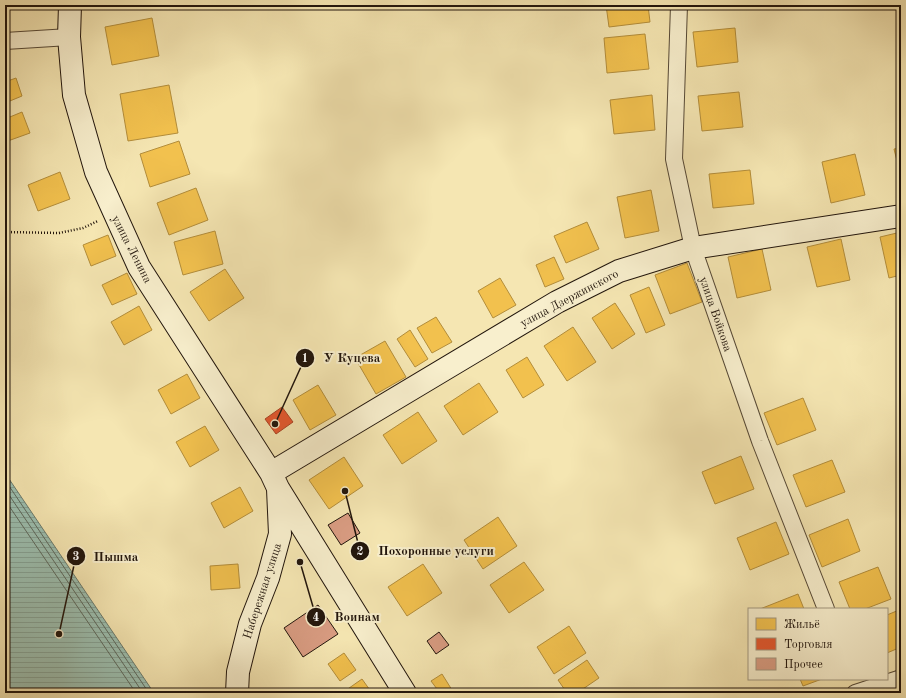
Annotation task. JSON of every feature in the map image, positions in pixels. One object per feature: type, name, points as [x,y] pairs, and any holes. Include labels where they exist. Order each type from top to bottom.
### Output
[{"type":"main road","name":"улица Ленина","points":[[70,5],[69,37],[74,94],[96,172],[139,267],[275,481],[405,693]]},
{"type":"main road","name":"улица Дзержинского","points":[[275,481],[557,302],[619,271],[693,248],[901,216]]},
{"type":"main road","name":"Набережная улица","points":[[238,693],[238,672],[250,624],[268,578],[280,534],[275,481]]},
{"type":"street","name":"улица Войкова","points":[[678,5],[674,159],[693,248],[760,441],[826,608]]},
{"type":"street","points":[[5,42],[69,37]]},
{"type":"street","points":[[855,688],[901,678]]},
{"type":"path","points":[[5,232],[59,233],[83,228],[114,213]]},
{"type":"water","points":[[5,473],[154,693],[9,693],[5,688]]},
{"type":"building: Жильё","points":[[105,5],[150,5],[150,7],[105,7]]},
{"type":"building: Жильё","points":[[606,5],[648,5],[650,22],[609,27]]},
{"type":"building: Жильё","points":[[152,18],[159,56],[112,65],[105,27]]},
{"type":"building: Жильё","points":[[735,28],[738,62],[697,67],[693,32]]},
{"type":"building: Жильё","points":[[645,34],[649,69],[607,73],[604,38]]},
{"type":"building: Жильё","points":[[16,78],[22,96],[5,103],[5,82]]},
{"type":"building: Жильё","points":[[169,85],[178,133],[128,141],[120,94]]},
{"type":"building: Жильё","points":[[739,92],[743,127],[702,131],[698,96]]},
{"type":"building: Жильё","points":[[652,95],[655,130],[614,134],[610,100]]},
{"type":"building: Жильё","points":[[22,112],[30,133],[5,142],[5,119]]},
{"type":"building: Жильё","points":[[179,141],[190,174],[150,187],[140,154]]},
{"type":"building: Жильё","points":[[901,148],[901,177],[894,149]]},
{"type":"building: Жильё","points":[[855,154],[865,195],[831,203],[822,162]]},
{"type":"building: Жильё","points":[[750,170],[754,204],[713,208],[709,174]]},
{"type":"building: Жильё","points":[[60,172],[70,199],[38,211],[28,185]]},
{"type":"building: Жильё","points":[[196,188],[208,220],[169,235],[157,203]]},
{"type":"building: Жильё","points":[[651,190],[659,231],[625,238],[617,197]]},
{"type":"building: Жильё","points":[[587,222],[599,249],[566,263],[554,236]]},
{"type":"building: Жильё","points":[[215,231],[223,264],[183,275],[174,242]]},
{"type":"building: Жильё","points":[[901,232],[901,275],[889,278],[880,237]]},
{"type":"building: Жильё","points":[[108,235],[116,256],[91,266],[83,245]]},
{"type":"building: Жильё","points":[[841,239],[850,280],[817,287],[807,247]]},
{"type":"building: Жильё","points":[[762,249],[771,290],[737,298],[728,257]]},
{"type":"building: Жильё","points":[[554,257],[564,279],[545,287],[536,265]]},
{"type":"building: Жильё","points":[[687,263],[702,302],[670,314],[655,275]]},
{"type":"building: Жильё","points":[[225,269],[244,298],[209,321],[190,292]]},
{"type":"building: Жильё","points":[[127,273],[137,294],[112,305],[102,285]]},
{"type":"building: Жильё","points":[[500,278],[516,305],[493,318],[478,291]]},
{"type":"building: Жильё","points":[[649,287],[665,325],[646,333],[630,295]]},
{"type":"building: Жильё","points":[[615,303],[635,334],[612,349],[592,318]]},
{"type":"building: Жильё","points":[[139,306],[152,330],[124,345],[111,322]]},
{"type":"building: Жильё","points":[[436,317],[452,342],[432,353],[417,328]]},
{"type":"building: Жильё","points":[[573,327],[596,362],[567,381],[544,346]]},
{"type":"building: Жильё","points":[[410,330],[428,359],[415,367],[397,339]]},
{"type":"building: Жильё","points":[[385,341],[406,377],[376,394],[355,358]]},
{"type":"building: Жильё","points":[[527,357],[544,385],[523,398],[506,370]]},
{"type":"building: Жильё","points":[[187,374],[200,398],[171,414],[158,390]]},
{"type":"building: Жильё","points":[[479,383],[498,412],[463,435],[444,406]]},
{"type":"building: Жильё","points":[[318,385],[336,415],[310,430],[293,400]]},
{"type":"building: Жильё","points":[[803,398],[816,430],[777,445],[764,413]]},
{"type":"building: Жильё","points":[[418,412],[437,441],[402,464],[383,435]]},
{"type":"building: Жильё","points":[[205,426],[219,450],[190,467],[176,442]]},
{"type":"building: Жильё","points":[[741,456],[754,489],[715,504],[702,472]]},
{"type":"building: Жильё","points":[[344,457],[363,486],[329,509],[309,480]]},
{"type":"building: Жильё","points":[[832,460],[845,492],[806,507],[793,475]]},
{"type":"building: Жильё","points":[[240,487],[253,511],[224,528],[211,503]]},
{"type":"building: Жильё","points":[[498,517],[517,546],[483,569],[464,540]]},
{"type":"building: Жильё","points":[[848,519],[860,551],[822,567],[809,535]]},
{"type":"building: Жильё","points":[[776,522],[789,554],[750,570],[737,538]]},
{"type":"building: Жильё","points":[[524,562],[544,590],[509,613],[490,585]]},
{"type":"building: Жильё","points":[[238,564],[240,588],[211,590],[210,566]]},
{"type":"building: Жильё","points":[[423,564],[442,593],[407,616],[388,587]]},
{"type":"building: Жильё","points":[[878,567],[891,599],[868,608],[850,608],[839,582]]},
{"type":"building: Жильё","points":[[798,594],[804,608],[763,608]]},
{"type":"building: Жильё","points":[[899,610],[901,614],[901,647],[888,653],[888,615]]},
{"type":"building: Жильё","points":[[569,626],[586,653],[554,674],[537,647]]},
{"type":"building: Жильё","points":[[344,653],[356,670],[340,681],[328,664]]},
{"type":"building: Жильё","points":[[587,660],[599,678],[577,693],[567,693],[558,680]]},
{"type":"building: Жильё","points":[[442,674],[452,690],[447,693],[440,693],[431,681]]},
{"type":"building: Жильё","points":[[362,679],[372,693],[342,693]]},
{"type":"building: Жильё","points":[[800,680],[819,680],[803,686]]},
{"type":"building: Торговля","points":[[282,407],[293,422],[276,434],[265,419]]},
{"type":"building: Прочее","points":[[348,513],[360,533],[341,545],[328,525]]},
{"type":"building: Прочее","points":[[318,605],[338,634],[303,657],[284,628]]},
{"type":"building: Прочее","points":[[439,632],[449,645],[436,654],[427,641]]},
{"type":"place","name":"У Куцева","points":[[275,424]]},
{"type":"place","name":"Похоронные услуги","points":[[345,491]]},
{"type":"place","name":"Воинам","points":[[300,562]]},
{"type":"place","name":"Пышма","points":[[59,634]]}]
